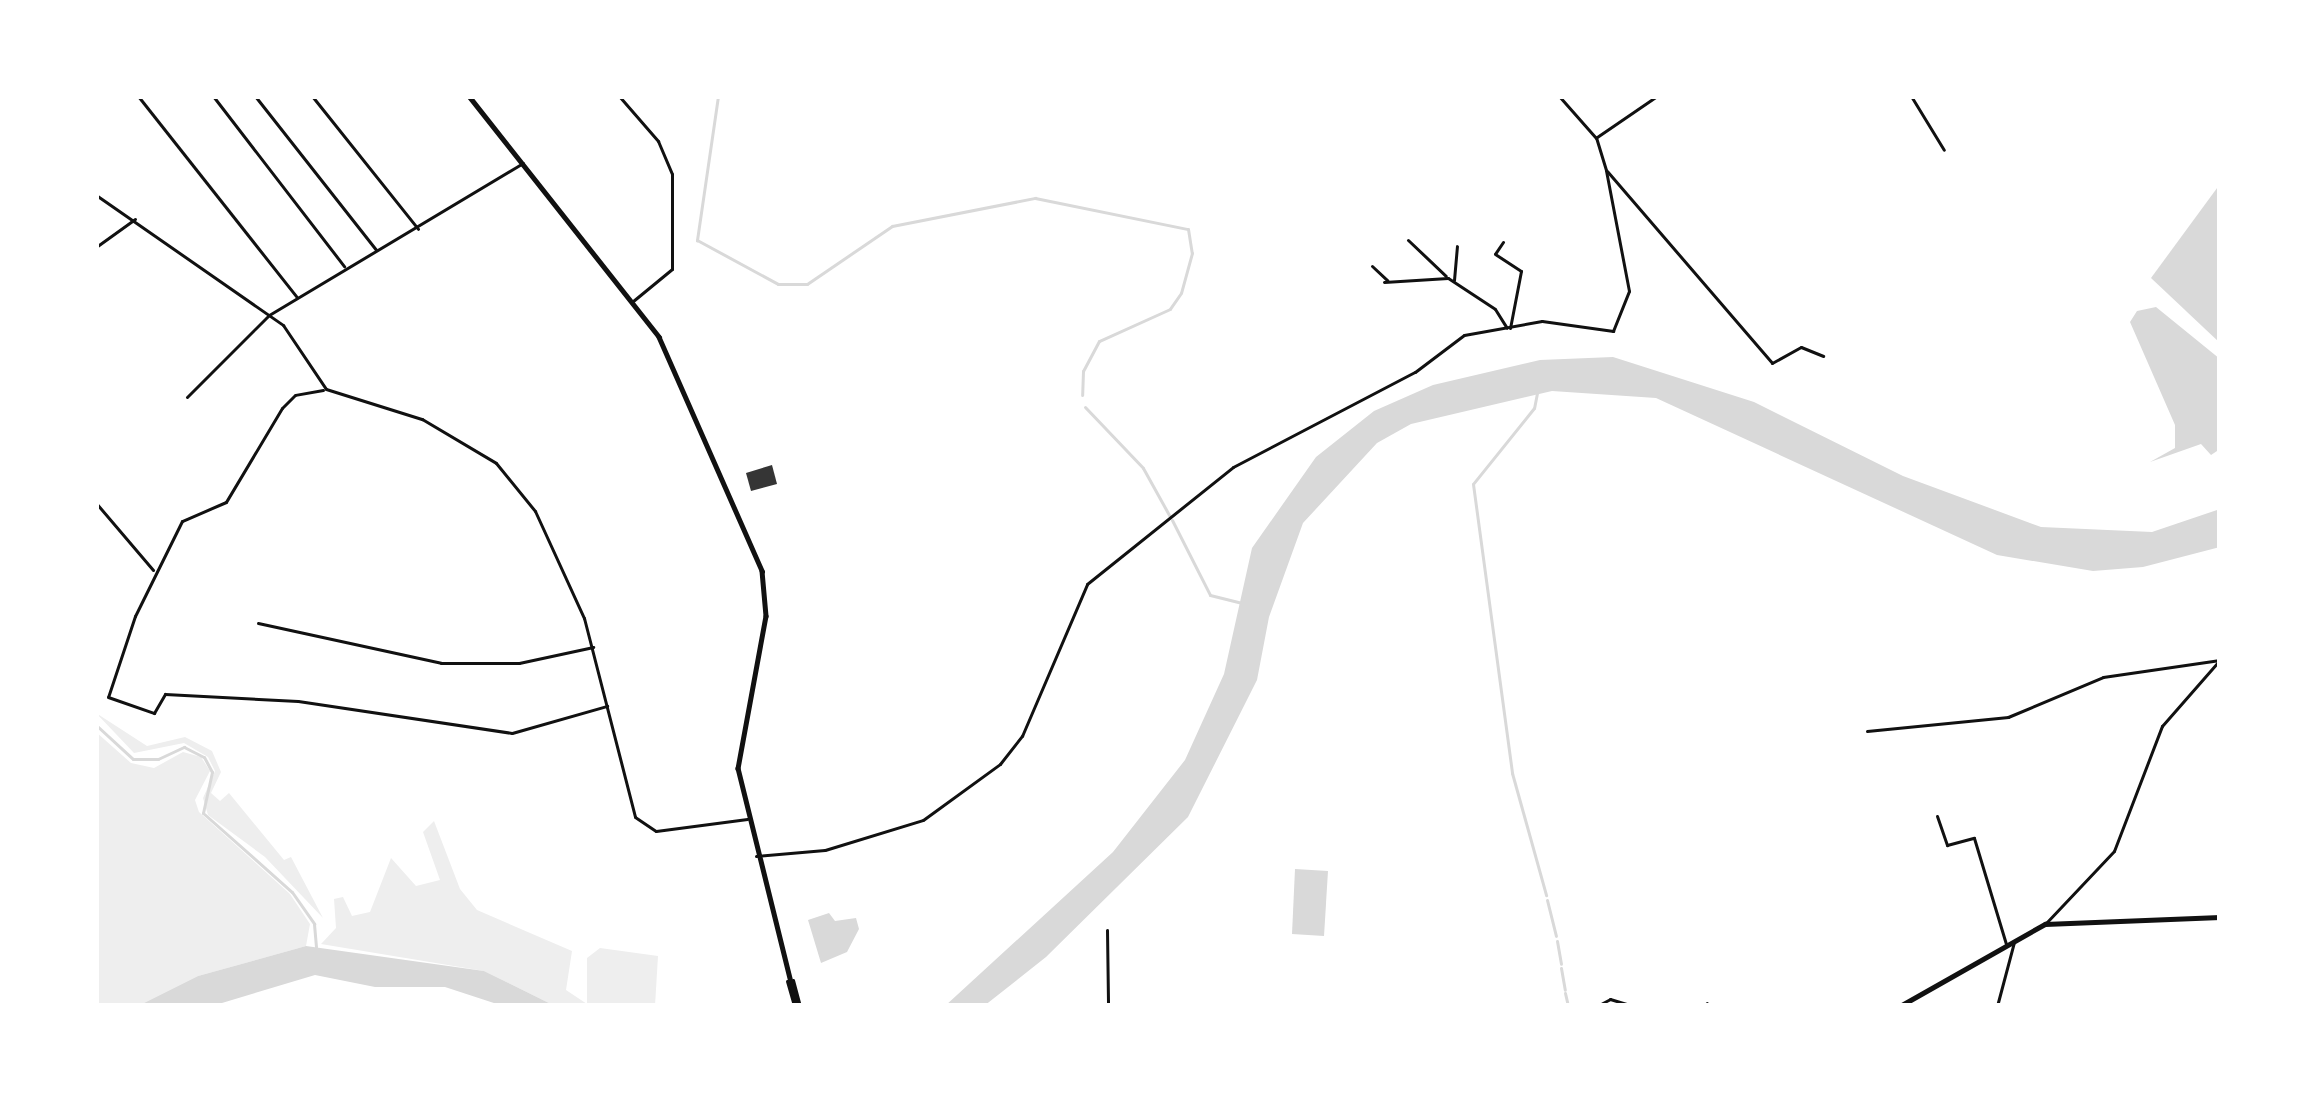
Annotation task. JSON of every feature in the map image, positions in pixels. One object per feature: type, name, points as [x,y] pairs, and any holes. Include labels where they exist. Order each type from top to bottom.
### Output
[{"type":"street","points":[[138,96],[297,297]]},
{"type":"street","points":[[213,96],[346,268]]},
{"type":"street","points":[[255,96],[378,252]]},
{"type":"street","points":[[312,96],[419,230]]},
{"type":"street","points":[[469,96],[632,302],[671,360],[766,586],[738,768],[756,856],[797,1006]]},
{"type":"street","points":[[620,96],[658,140],[672,174],[672,269],[632,302]]},
{"type":"street","points":[[756,856],[825,850],[943,810],[1014,750],[1077,600],[1118,553],[1233,467],[1414,372],[1458,338],[1541,321],[1615,329],[1629,291],[1606,170],[1595,138],[1559,96]]},
{"type":"street","points":[[1595,138],[1657,96]]},
{"type":"street","points":[[1911,96],[1944,150]]},
{"type":"street","points":[[188,397],[269,315],[419,230],[523,163]]},
{"type":"street","points":[[1606,170],[1772,363],[1801,347],[1822,356]]},
{"type":"street","points":[[96,195],[136,218],[269,315],[296,339],[326,389]]},
{"type":"street","points":[[96,248],[136,218]]},
{"type":"street","points":[[1408,239],[1451,279],[1502,315],[1508,330]]},
{"type":"street","points":[[1504,242],[1497,256],[1522,271],[1508,330]]},
{"type":"street","points":[[1451,279],[1457,246]]},
{"type":"street","points":[[1372,266],[1386,281],[1451,279]]},
{"type":"street","points":[[609,706],[520,733],[298,701],[165,694],[154,713],[108,698],[156,572],[192,511],[226,502],[295,394],[326,389],[422,419],[496,463],[548,534],[595,647],[609,706],[624,788],[646,829],[747,819]]},
{"type":"street","points":[[96,503],[156,572]]},
{"type":"street","points":[[258,623],[442,663],[519,663],[595,647]]},
{"type":"street","points":[[1867,731],[2008,717],[2103,677],[2220,660]]},
{"type":"street","points":[[1900,1006],[2045,924],[2114,851],[2162,726],[2220,660]]},
{"type":"street","points":[[1937,816],[1947,845],[1973,838],[2010,942],[1997,1006]]},
{"type":"street","points":[[2045,924],[2220,916]]},
{"type":"street","points":[[1107,930],[1108,1006]]},
{"type":"street","points":[[1597,1006],[1610,999],[1633,1006]]},
{"type":"shaded area","points":[[2220,184],[2220,343],[2151,278]]},
{"type":"shaded area","points":[[2156,307],[2220,359],[2220,449],[2211,455],[2201,444],[2150,462],[2175,448],[2175,425],[2130,322],[2137,311]]},
{"type":"shaded area","points":[[1613,357],[1754,402],[1903,476],[2041,527],[2152,532],[2220,509],[2220,547],[2143,567],[2093,571],[1997,555],[1656,398],[1552,391],[1411,424],[1377,443],[1303,523],[1269,617],[1257,680],[1188,817],[1046,957],[984,1006],[945,1006],[1113,852],[1185,760],[1224,674],[1252,548],[1316,457],[1374,411],[1433,385],[1540,360]]},
{"type":"shaded area","points":[[96,713],[147,746],[185,737],[212,751],[221,772],[211,793],[220,801],[229,793],[284,860],[291,857],[323,918],[265,857],[208,815],[203,798],[215,771],[208,757],[184,743],[134,753]]},
{"type":"shaded area","points":[[96,732],[131,763],[154,768],[183,752],[201,757],[210,771],[195,800],[199,812],[290,894],[310,924],[306,946],[198,976],[138,1006],[96,1006]]},
{"type":"shaded area","points":[[434,821],[460,889],[477,910],[572,951],[566,990],[587,1004],[587,958],[600,948],[658,956],[655,1006],[555,1006],[484,971],[321,944],[336,928],[334,899],[343,897],[352,916],[370,912],[391,858],[416,886],[440,880],[423,832]]},
{"type":"shaded area","points":[[1295,869],[1328,871],[1324,936],[1292,934]]},
{"type":"shaded area","points":[[829,913],[835,921],[856,918],[859,929],[847,952],[821,963],[808,920]]},
{"type":"shaded area","points":[[306,946],[484,971],[555,1006],[503,1006],[445,987],[375,987],[315,975],[212,1006],[138,1006],[198,976]]},
{"type":"building","points":[[772,465],[777,484],[751,491],[746,473]]},
{"type":"waterway","points":[[718,96],[697,240],[778,284],[807,284],[892,226],[1035,198],[1188,229],[1192,253],[1181,293],[1170,309],[1099,341],[1083,371],[1082,395]]},
{"type":"waterway","points":[[1537,393],[1534,408],[1473,484],[1512,773],[1546,895]]},
{"type":"waterway","points":[[1085,407],[1143,468],[1169,515]]},
{"type":"waterway","points":[[1172,520],[1210,595],[1241,603]]},
{"type":"waterway","points":[[96,725],[133,759],[158,759],[184,747],[204,757],[212,772],[203,813],[292,892],[314,924],[316,947]]},
{"type":"waterway","points":[[1547,900],[1556,936]]},
{"type":"waterway","points":[[1557,941],[1561,964]]},
{"type":"waterway","points":[[1561,968],[1565,990]]},
{"type":"waterway","points":[[1565,993],[1568,1006]]}]
